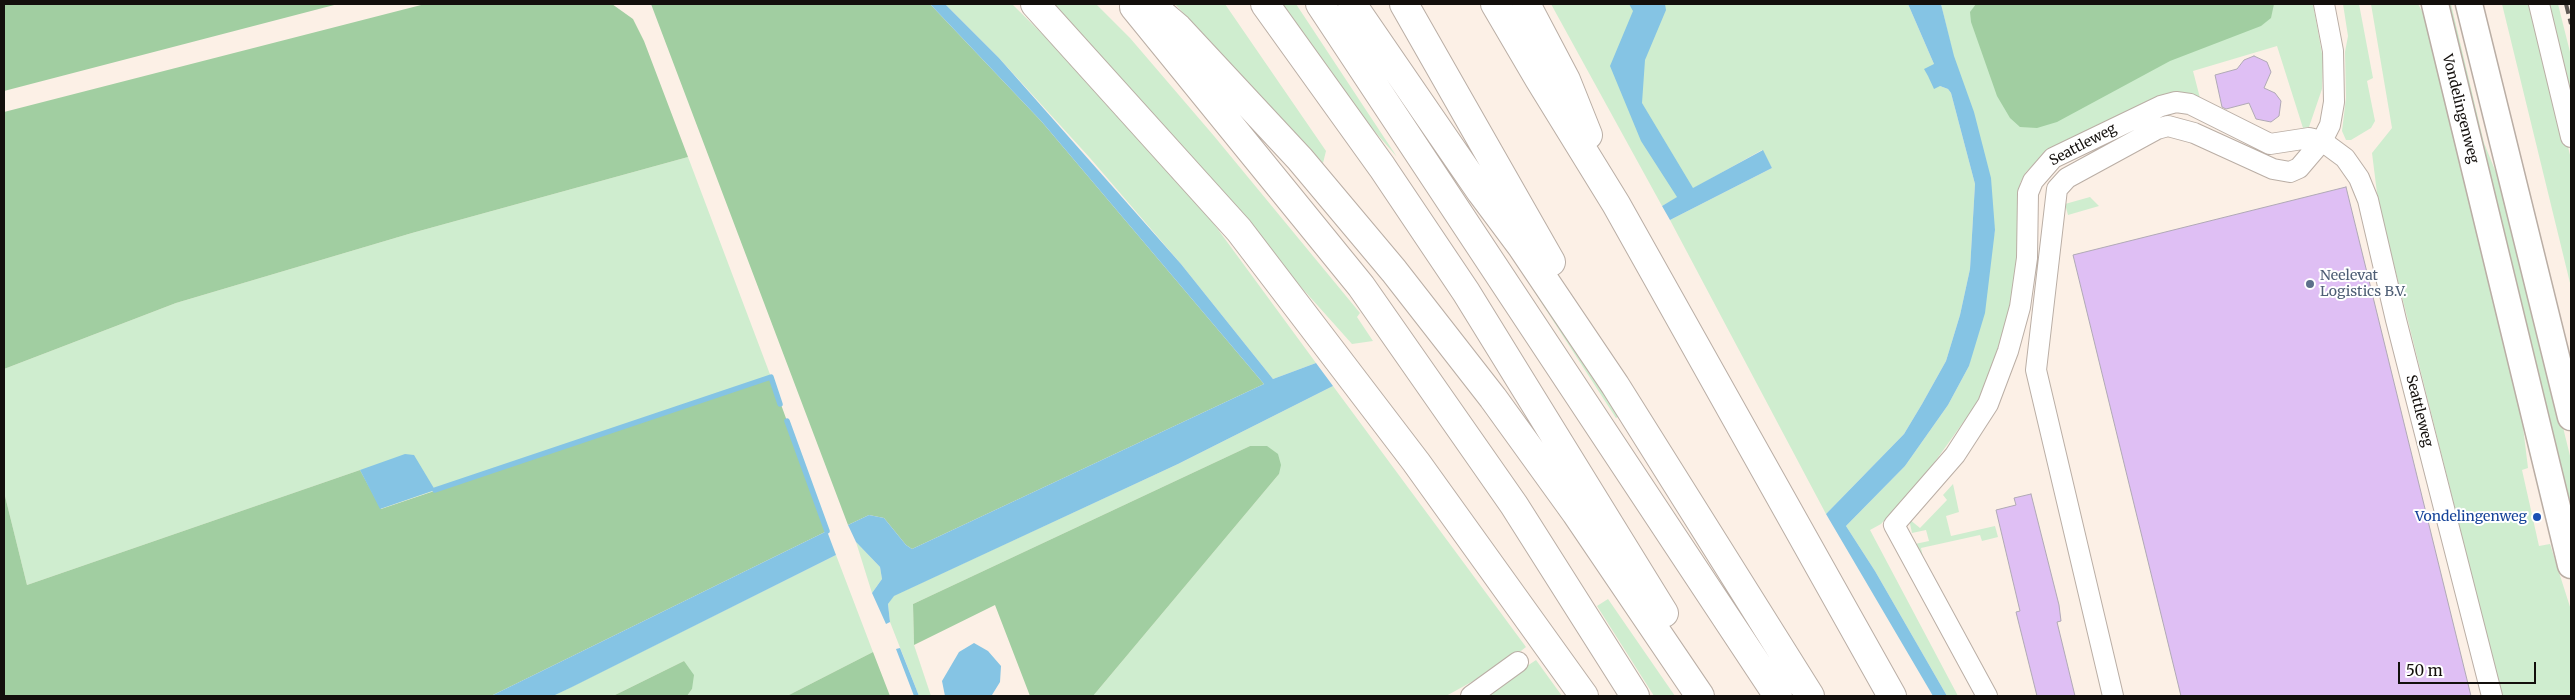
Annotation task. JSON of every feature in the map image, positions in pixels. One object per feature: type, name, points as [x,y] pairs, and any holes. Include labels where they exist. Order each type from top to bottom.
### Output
[{"type":"highway","points":[[1035,4],[1238,230],[1416,462],[1584,696]]},
{"type":"highway","points":[[1132,4],[1361,286],[1514,504],[1635,696]]},
{"type":"highway","points":[[1150,4],[1178,28],[1300,159],[1394,271],[1493,398],[1576,513],[1700,696]]},
{"type":"highway","points":[[1265,4],[1382,167],[1466,292],[1716,696]]},
{"type":"highway","points":[[1320,4],[1778,696]]},
{"type":"highway","points":[[1352,4],[1481,192],[1522,247],[1614,385],[1810,696]]},
{"type":"highway","points":[[1404,4],[1543,247],[1614,385]]},
{"type":"highway","points":[[1495,4],[1539,80],[1626,221],[1892,696]]},
{"type":"highway","points":[[1526,4],[1566,80],[1626,221]]},
{"type":"main road","name":"Vondelingenweg","points":[[2435,4],[2571,565]]},
{"type":"main road","points":[[2469,4],[2571,417]]},
{"type":"street","points":[[2113,696],[2036,370],[2057,189],[2066,178],[2157,129],[2168,126],[2194,133],[2282,172],[2290,172],[2299,168],[2322,141],[2330,125],[2334,102],[2333,51],[2324,4]]},
{"type":"street","points":[[2539,4],[2571,137]]},
{"type":"street","name":"Seattleweg","points":[[1987,696],[1894,525],[1938,476],[1968,437],[1988,404],[2020,307],[2027,258],[2028,193],[2033,180],[2053,158],[2161,106],[2176,102],[2190,104],[2270,144],[2309,138],[2322,141],[2345,158],[2359,178],[2368,200],[2398,329],[2492,696]]},
{"type":"street","points":[[1470,696],[1518,662]]},
{"type":"green space","points":[[4,4],[338,4],[4,91]]},
{"type":"green space","points":[[425,4],[612,4],[633,19],[644,41],[688,157],[412,233],[176,303],[4,369],[4,112]]},
{"type":"green space","points":[[651,4],[930,4],[1042,122],[1264,384],[912,549],[906,545],[884,518],[869,515],[848,525]]},
{"type":"green space","points":[[945,4],[1012,4],[1096,87],[1200,205],[1316,363],[1273,379],[1181,264],[1090,158],[999,58]]},
{"type":"green space","points":[[1048,4],[1096,4],[1130,38],[1214,136],[1360,313],[1357,317],[1373,341],[1352,344]]},
{"type":"green space","points":[[1175,4],[1225,4],[1326,151],[1323,163]]},
{"type":"green space","points":[[1276,4],[1296,4],[1397,157],[1327,77]]},
{"type":"green space","points":[[1551,4],[1908,4],[1934,64],[1940,86],[1948,89],[1951,93],[1975,184],[1970,269],[1960,315],[1946,361],[1922,404],[1904,434],[1826,514],[1670,220],[1772,168],[1762,150],[1662,206]]},
{"type":"green space","points":[[1941,4],[2313,4],[2323,59],[2322,89],[2309,127],[2303,128],[2277,46],[2193,71],[2200,98],[2188,94],[2042,156],[2026,172],[2020,183],[2018,248],[2010,306],[1992,368],[1977,403],[1924,477],[1881,524],[1870,530],[1958,696],[1947,696],[1875,571],[1846,526],[1905,466],[1948,405],[1969,366],[1995,230]]},
{"type":"green space","points":[[1976,4],[2274,4],[2271,18],[2261,26],[2170,61],[2057,122],[2037,128],[2020,127],[2010,118],[1997,96],[1971,22],[1970,12]]},
{"type":"green space","points":[[2343,4],[2359,4],[2373,78],[2367,81],[2375,121],[2371,128],[2351,140],[2346,140],[2342,131],[2346,98],[2345,52],[2348,36]]},
{"type":"green space","points":[[2371,4],[2418,4],[2427,20],[2520,402],[2528,468],[2522,470],[2539,546],[2550,544],[2571,610],[2571,696],[2502,696],[2378,201],[2372,153],[2392,128]]},
{"type":"green space","points":[[2446,4],[2451,4],[2484,143],[2508,202],[2571,460],[2571,520]]},
{"type":"green space","points":[[2502,4],[2533,4],[2571,159],[2571,287]]},
{"type":"green space","points":[[2544,4],[2558,4],[2571,56],[2571,116]]},
{"type":"green space","points":[[688,157],[771,377],[380,509],[360,470],[27,585],[4,492],[4,369],[176,303],[412,233]]},
{"type":"green space","points":[[1473,197],[1622,415],[1616,418]]},
{"type":"green space","points":[[2090,197],[2099,206],[2068,215],[2065,204]]},
{"type":"green space","points":[[771,377],[827,531],[491,696],[4,696],[4,492],[27,585],[360,470],[381,509]]},
{"type":"green space","points":[[1333,386],[1526,647],[1504,664],[1446,696],[1093,696],[1279,474],[1250,446],[913,604],[914,645],[931,696],[919,696],[890,622],[888,604],[893,596],[1178,464]]},
{"type":"green space","points":[[1250,446],[1267,446],[1278,454],[1281,465],[1279,474],[1093,696],[1030,696],[995,605],[914,645],[913,604]]},
{"type":"green space","points":[[1953,484],[1959,512],[1946,516],[1951,536],[1995,526],[1998,537],[1982,541],[1980,535],[1921,548],[1924,562],[1915,544],[1929,541],[1926,530],[1912,533],[1909,519],[1920,528],[1947,500],[1943,495]]},
{"type":"green space","points":[[856,542],[880,567],[882,579],[872,593]]},
{"type":"green space","points":[[836,555],[873,652],[787,696],[687,696],[692,689],[684,661],[613,696],[553,696]]},
{"type":"green space","points":[[1608,599],[1675,696],[1654,696],[1597,606]]},
{"type":"green space","points":[[873,652],[890,696],[787,696]]},
{"type":"green space","points":[[1536,660],[1562,696],[1483,696]]},
{"type":"green space","points":[[684,661],[694,675],[692,689],[687,696],[613,696]]},
{"type":"water","points":[[930,4],[945,4],[999,58],[1181,264],[1273,379],[1316,363],[1333,386],[1178,464],[894,596],[888,604],[890,622],[886,624],[872,593],[882,579],[880,567],[856,542],[848,525],[869,515],[884,518],[906,545],[912,549],[1264,384],[1042,122]]},
{"type":"water","points":[[1629,4],[1665,4],[1666,10],[1645,60],[1642,103],[1693,188],[1763,150],[1772,168],[1670,220],[1662,206],[1677,197],[1641,141],[1610,66],[1633,11]]},
{"type":"water","points":[[1908,4],[1941,4],[1954,56],[1974,112],[1991,178],[1995,230],[1985,313],[1969,366],[1948,405],[1905,466],[1846,526],[1875,571],[1947,696],[1933,696],[1826,514],[1904,434],[1922,404],[1946,361],[1960,315],[1970,269],[1975,184],[1951,93],[1948,89],[1940,86],[1934,89],[1924,69],[1934,64]]},
{"type":"water","points":[[405,454],[414,455],[435,490],[380,509],[360,470]]},
{"type":"water","points":[[827,531],[836,555],[572,687],[553,696],[491,696]]},
{"type":"water","points":[[974,643],[988,651],[1001,666],[1000,682],[992,695],[945,696],[942,681],[959,652]]},
{"type":"water","points":[[900,648],[919,696],[914,696],[896,649]]},
{"type":"building","points":[[2254,56],[2267,62],[2271,72],[2264,88],[2275,93],[2281,101],[2279,116],[2271,122],[2256,119],[2249,103],[2226,109],[2222,107],[2215,75],[2237,69],[2244,60]]},
{"type":"building","points":[[2346,187],[2471,696],[2181,696],[2073,255]]},
{"type":"building","points":[[2031,494],[2059,605],[2061,621],[2057,622],[2075,696],[2037,696],[2016,612],[2020,611],[1996,510],[2016,505],[2014,498]]},
{"type":"waterway","points":[[435,490],[771,377],[780,404]]},
{"type":"waterway","points":[[787,421],[827,531]]},
{"type":"railway","points":[[2566,4],[2571,24]]},
{"type":"place","name":"Neelevat Logistics B.V.","points":[[2310,284]]},
{"type":"place","name":"Vondelingenweg","points":[[2537,517]]}]
